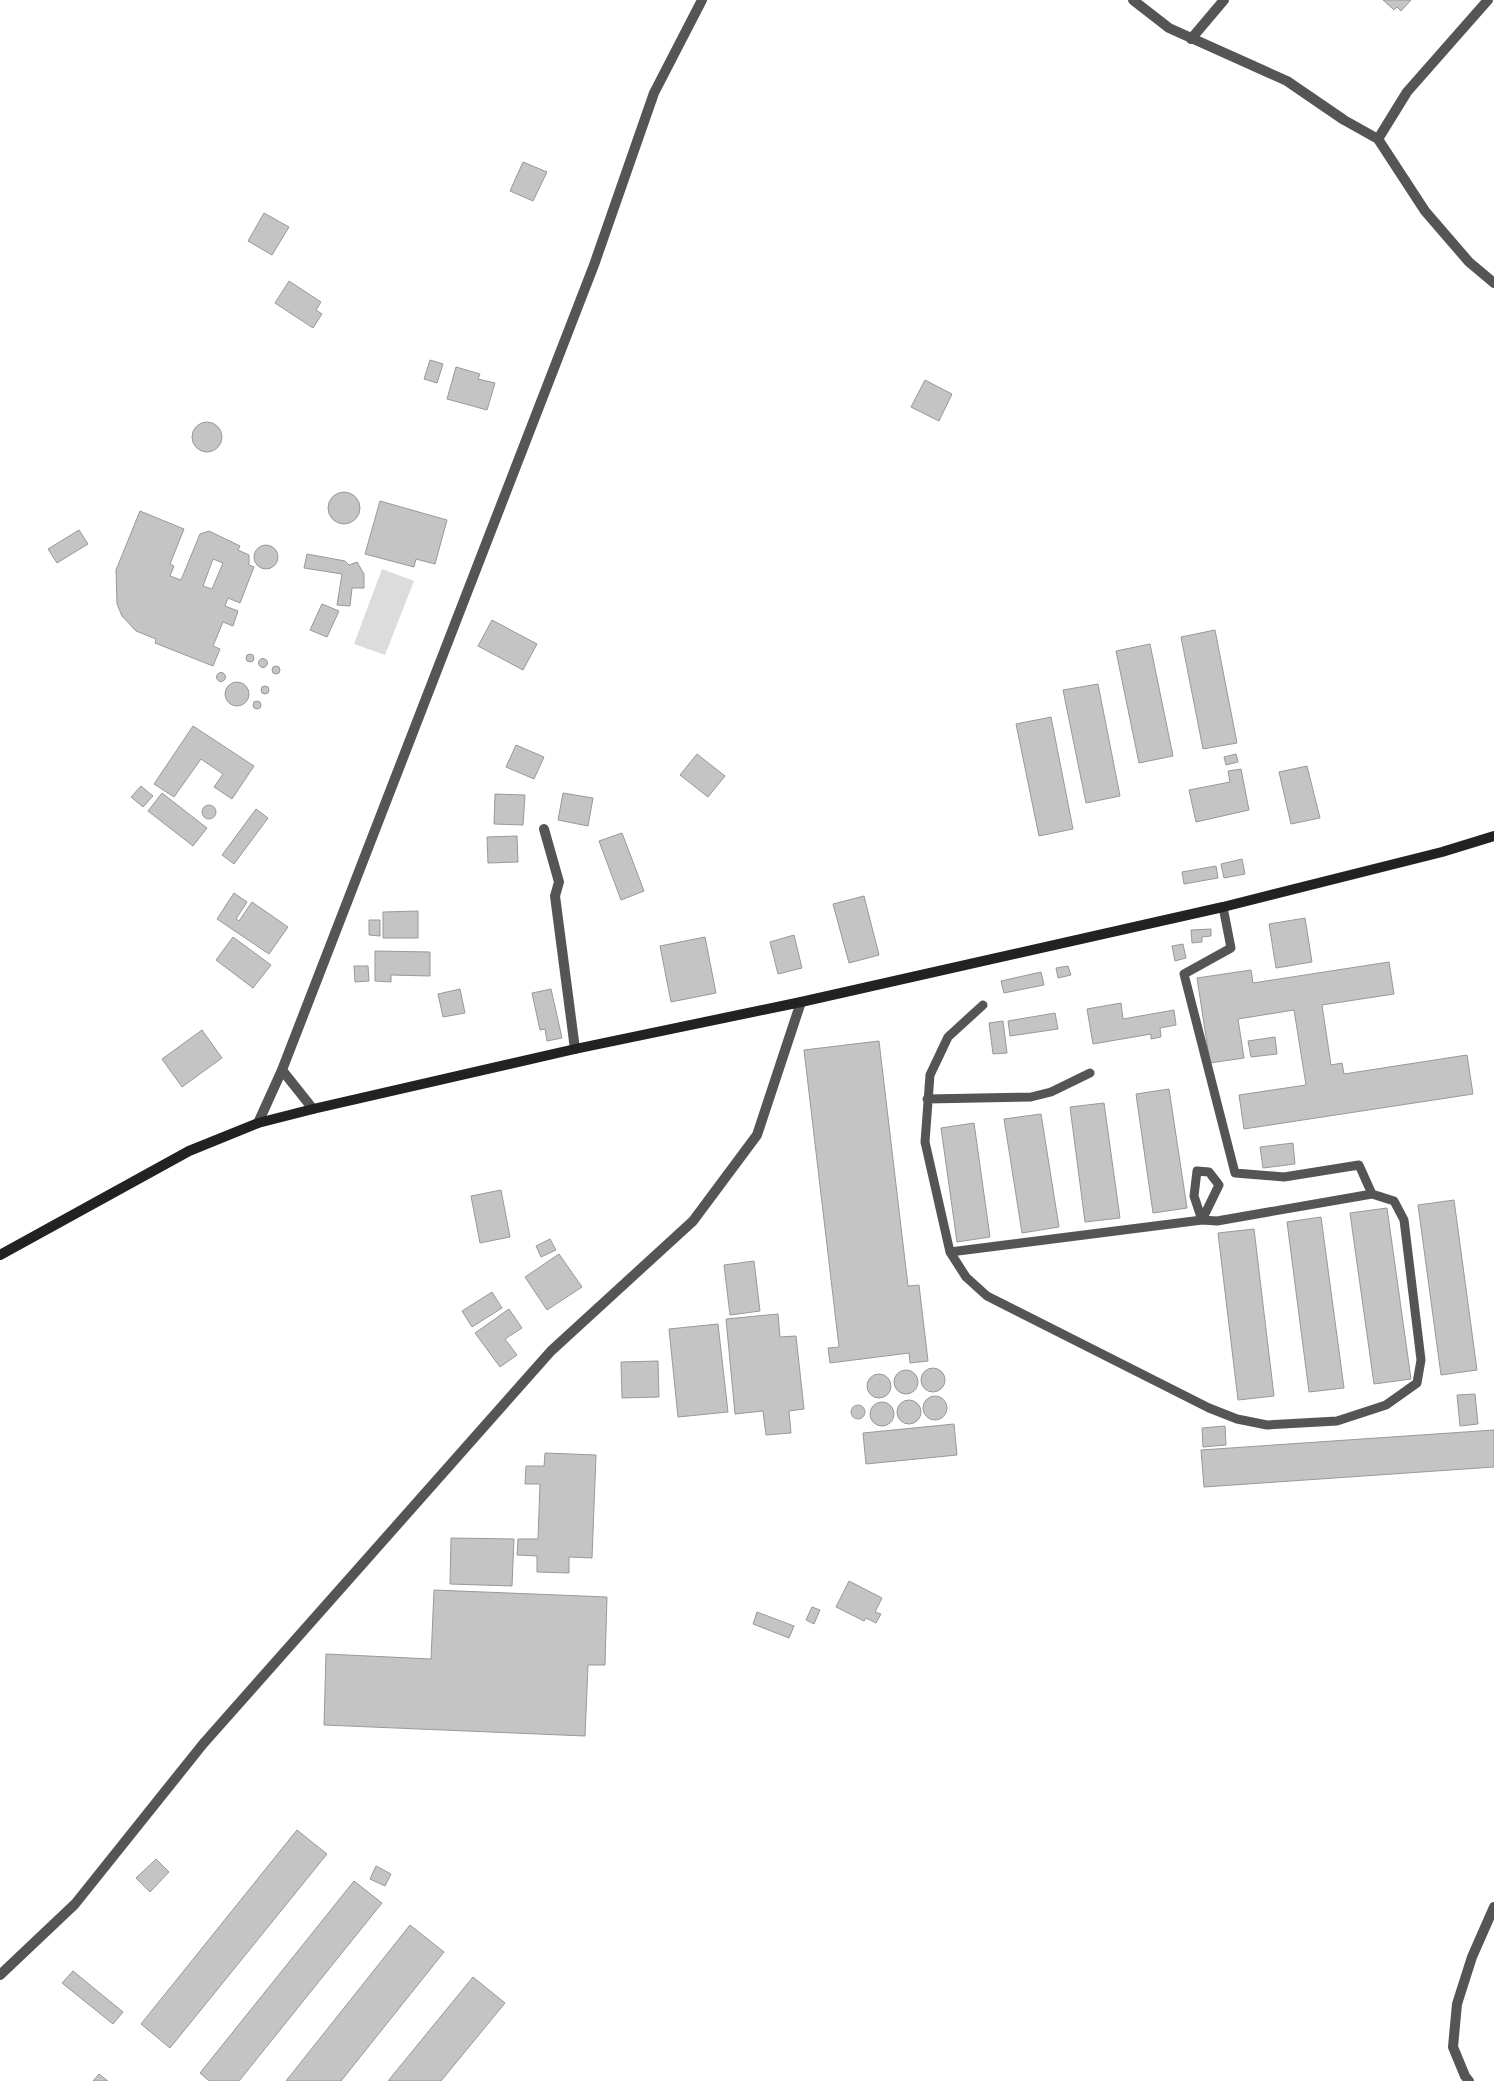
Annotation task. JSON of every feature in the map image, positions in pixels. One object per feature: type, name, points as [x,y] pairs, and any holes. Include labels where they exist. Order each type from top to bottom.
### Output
[{"type":"main road","points":[[0,1254],[189,1151],[258,1123],[314,1108],[575,1049],[801,1002],[1223,907],[1442,852],[1494,836]]},
{"type":"street","points":[[258,1123],[282,1070],[591,275],[654,93],[702,0]]},
{"type":"street","points":[[1133,0],[1169,28],[1287,81],[1344,120],[1378,139],[1425,211],[1469,262],[1494,282]]},
{"type":"street","points":[[1191,39],[1224,0]]},
{"type":"street","points":[[1378,139],[1407,92],[1488,0]]},
{"type":"street","points":[[544,829],[559,882],[555,896],[575,1049]]},
{"type":"street","points":[[0,1975],[75,1904],[204,1744],[551,1351],[693,1221],[757,1135],[801,1002]]},
{"type":"street","points":[[282,1070],[314,1108]]},
{"type":"street","points":[[1469,2081],[1452,2047],[1457,2004],[1472,1957],[1494,1907]]},
{"type":"lane","points":[[1223,907],[1231,948],[1184,974],[1235,1173],[1284,1177],[1359,1165],[1372,1194]]},
{"type":"lane","points":[[950,1252],[1202,1220],[1217,1221],[1372,1194],[1394,1201],[1404,1220],[1421,1360],[1417,1383],[1386,1405],[1337,1421],[1267,1425],[1237,1419],[1210,1408],[987,1296],[966,1277],[950,1252],[925,1142],[930,1075],[948,1037],[983,1005]]},
{"type":"lane","points":[[927,1099],[1031,1097],[1051,1092],[1090,1073]]},
{"type":"lane","points":[[1197,1171],[1209,1172],[1219,1185],[1202,1220],[1194,1196],[1197,1171]]},
{"type":"shaded area","points":[[382,569],[414,581],[385,655],[354,644]]},
{"type":"building","points":[[1383,0],[1411,0],[1401,11],[1397,7],[1394,10]]},
{"type":"building","points":[[523,162],[547,172],[533,201],[510,191]]},
{"type":"building","points":[[264,213],[289,227],[272,255],[248,241]]},
{"type":"building","points":[[289,281],[321,302],[316,310],[322,314],[313,328],[275,303]]},
{"type":"building","points":[[430,360],[443,364],[437,383],[424,379]]},
{"type":"building","points":[[456,367],[480,374],[478,379],[495,383],[487,410],[447,399]]},
{"type":"building","points":[[925,380],[952,394],[939,421],[911,407]]},
{"type":"building","points":[[207,422],[218,426],[222,437],[218,448],[207,452],[196,448],[192,437],[196,426]]},
{"type":"building","points":[[344,492],[356,496],[360,508],[356,520],[344,524],[332,520],[328,508],[332,496]]},
{"type":"building","points":[[380,501],[447,520],[435,564],[416,559],[414,567],[365,554]]},
{"type":"building","points":[[140,511],[184,529],[170,564],[174,566],[170,576],[181,580],[200,534],[209,531],[240,546],[238,550],[249,555],[249,565],[254,567],[240,603],[228,598],[225,606],[238,611],[233,626],[223,622],[213,646],[220,649],[213,666],[155,643],[156,639],[136,631],[122,616],[117,604],[116,570]],"holes":[[[213,559],[223,563],[212,589],[203,586]]]},
{"type":"building","points":[[79,530],[88,544],[57,563],[48,549]]},
{"type":"building","points":[[266,545],[274,549],[278,557],[274,565],[266,569],[258,565],[254,557],[258,549]]},
{"type":"building","points":[[307,554],[345,561],[349,565],[357,562],[364,574],[364,588],[352,588],[350,606],[337,605],[342,574],[304,568]]},
{"type":"building","points":[[322,604],[339,611],[327,637],[310,630]]},
{"type":"building","points":[[492,620],[537,644],[523,670],[478,646]]},
{"type":"building","points":[[1215,630],[1237,743],[1203,749],[1181,637]]},
{"type":"building","points":[[1150,644],[1173,756],[1139,763],[1116,651]]},
{"type":"building","points":[[250,654],[254,658],[250,662],[246,658]]},
{"type":"building","points":[[263,659],[267,663],[263,667],[259,663]]},
{"type":"building","points":[[276,666],[280,670],[276,674],[272,670]]},
{"type":"building","points":[[221,673],[225,677],[221,681],[217,677]]},
{"type":"building","points":[[237,682],[245,686],[249,694],[245,702],[237,706],[229,702],[225,694],[229,686]]},
{"type":"building","points":[[1098,684],[1120,796],[1086,803],[1063,690]]},
{"type":"building","points":[[265,686],[269,690],[265,694],[261,690]]},
{"type":"building","points":[[257,701],[261,705],[257,709],[253,705]]},
{"type":"building","points":[[1051,717],[1073,829],[1039,836],[1016,724]]},
{"type":"building","points":[[193,726],[254,766],[232,799],[214,787],[223,774],[201,759],[174,797],[154,784]]},
{"type":"building","points":[[516,745],[544,757],[534,779],[506,767]]},
{"type":"building","points":[[697,754],[725,776],[708,797],[680,775]]},
{"type":"building","points":[[1236,754],[1238,762],[1226,765],[1224,757]]},
{"type":"building","points":[[1307,766],[1320,818],[1291,824],[1279,772]]},
{"type":"building","points":[[1241,769],[1249,810],[1196,822],[1189,790],[1230,782],[1228,771]]},
{"type":"building","points":[[141,786],[153,796],[143,807],[131,797]]},
{"type":"building","points":[[162,793],[207,828],[193,846],[148,811]]},
{"type":"building","points":[[563,793],[593,798],[588,826],[558,820]]},
{"type":"building","points":[[495,794],[525,795],[523,825],[494,824]]},
{"type":"building","points":[[209,805],[214,807],[216,812],[214,817],[209,819],[204,817],[202,812],[204,807]]},
{"type":"building","points":[[256,809],[268,818],[234,864],[222,855]]},
{"type":"building","points":[[622,833],[644,891],[621,900],[599,841]]},
{"type":"building","points":[[517,836],[518,862],[488,863],[487,837]]},
{"type":"building","points":[[1242,859],[1245,874],[1224,878],[1221,864]]},
{"type":"building","points":[[1216,866],[1218,878],[1184,884],[1182,872]]},
{"type":"building","points":[[234,893],[247,902],[236,919],[239,921],[252,902],[288,927],[269,954],[217,919]]},
{"type":"building","points":[[864,896],[879,955],[849,963],[833,904]]},
{"type":"building","points":[[418,911],[418,938],[383,938],[383,912]]},
{"type":"building","points":[[1305,918],[1312,962],[1276,968],[1269,924]]},
{"type":"building","points":[[369,920],[380,920],[380,936],[369,935]]},
{"type":"building","points":[[1211,929],[1211,936],[1202,937],[1202,942],[1192,943],[1191,930]]},
{"type":"building","points":[[794,935],[802,968],[778,974],[770,942]]},
{"type":"building","points":[[233,937],[271,965],[253,988],[216,960]]},
{"type":"building","points":[[705,937],[716,993],[671,1002],[660,946]]},
{"type":"building","points":[[1183,944],[1186,958],[1175,961],[1172,946]]},
{"type":"building","points":[[375,951],[430,952],[430,976],[391,975],[391,982],[375,981]]},
{"type":"building","points":[[1389,962],[1394,994],[1322,1005],[1331,1065],[1342,1063],[1344,1074],[1467,1055],[1473,1094],[1244,1129],[1239,1095],[1306,1085],[1294,1010],[1238,1019],[1244,1058],[1210,1063],[1197,978],[1251,970],[1253,983]]},
{"type":"building","points":[[354,966],[368,966],[369,981],[355,982]]},
{"type":"building","points":[[1068,966],[1071,975],[1058,978],[1056,968]]},
{"type":"building","points":[[1041,972],[1044,985],[1004,993],[1001,981]]},
{"type":"building","points":[[460,989],[465,1013],[443,1017],[438,994]]},
{"type":"building","points":[[551,989],[562,1038],[547,1041],[545,1029],[540,1030],[532,993]]},
{"type":"building","points":[[1121,1003],[1123,1019],[1174,1010],[1176,1025],[1160,1028],[1161,1037],[1151,1039],[1151,1034],[1093,1044],[1087,1009]]},
{"type":"building","points":[[1055,1013],[1058,1029],[1010,1036],[1008,1021]]},
{"type":"building","points":[[1003,1021],[1007,1053],[993,1054],[989,1023]]},
{"type":"building","points":[[202,1030],[222,1058],[182,1087],[162,1059]]},
{"type":"building","points":[[1275,1037],[1277,1054],[1251,1057],[1248,1041]]},
{"type":"building","points":[[879,1041],[908,1286],[919,1285],[928,1361],[910,1363],[909,1353],[830,1363],[828,1348],[839,1347],[804,1050]]},
{"type":"building","points":[[1169,1089],[1187,1208],[1153,1213],[1136,1094]]},
{"type":"building","points":[[1104,1103],[1120,1218],[1085,1222],[1070,1107]]},
{"type":"building","points":[[1041,1114],[1059,1227],[1022,1233],[1004,1119]]},
{"type":"building","points":[[974,1123],[990,1237],[957,1242],[941,1128]]},
{"type":"building","points":[[1293,1143],[1295,1164],[1263,1168],[1260,1147]]},
{"type":"building","points":[[501,1190],[510,1237],[480,1243],[471,1196]]},
{"type":"building","points":[[1454,1200],[1477,1370],[1441,1375],[1418,1205]]},
{"type":"building","points":[[1387,1208],[1411,1379],[1374,1384],[1350,1213]]},
{"type":"building","points":[[1321,1217],[1344,1388],[1309,1392],[1287,1222]]},
{"type":"building","points":[[1254,1229],[1274,1396],[1238,1400],[1218,1233]]},
{"type":"building","points":[[550,1239],[556,1250],[541,1257],[536,1246]]},
{"type":"building","points":[[559,1254],[582,1287],[547,1310],[525,1277]]},
{"type":"building","points":[[754,1261],[760,1311],[730,1315],[724,1265]]},
{"type":"building","points":[[492,1292],[502,1308],[472,1327],[462,1311]]},
{"type":"building","points":[[509,1309],[522,1328],[505,1339],[517,1355],[500,1367],[475,1333]]},
{"type":"building","points":[[778,1314],[780,1337],[796,1336],[804,1409],[789,1411],[791,1433],[766,1435],[763,1411],[735,1414],[726,1319]]},
{"type":"building","points":[[718,1324],[728,1412],[678,1417],[669,1329]]},
{"type":"building","points":[[658,1361],[659,1397],[622,1398],[621,1362]]},
{"type":"building","points":[[933,1368],[938,1369],[944,1375],[944,1385],[938,1391],[933,1392],[928,1391],[922,1385],[921,1380],[922,1375],[928,1369]]},
{"type":"building","points":[[906,1370],[911,1371],[917,1377],[917,1387],[911,1393],[906,1394],[901,1393],[895,1387],[894,1382],[895,1377],[901,1371]]},
{"type":"building","points":[[879,1374],[884,1375],[890,1381],[890,1391],[884,1397],[879,1398],[874,1397],[868,1391],[867,1386],[868,1381],[874,1375]]},
{"type":"building","points":[[1475,1394],[1478,1424],[1460,1426],[1457,1395]]},
{"type":"building","points":[[935,1396],[940,1397],[946,1403],[946,1413],[940,1419],[935,1420],[930,1419],[924,1413],[923,1408],[924,1403],[930,1397]]},
{"type":"building","points":[[909,1400],[914,1401],[920,1407],[920,1417],[914,1423],[909,1424],[904,1423],[898,1417],[897,1412],[898,1407],[904,1401]]},
{"type":"building","points":[[882,1402],[887,1403],[893,1409],[893,1419],[887,1425],[882,1426],[877,1425],[871,1419],[870,1414],[871,1409],[877,1403]]},
{"type":"building","points":[[855,1405],[861,1405],[865,1412],[861,1419],[855,1419],[851,1415],[851,1409]]},
{"type":"building","points":[[954,1424],[957,1455],[866,1464],[863,1433]]},
{"type":"building","points":[[1225,1426],[1226,1445],[1203,1447],[1202,1428]]},
{"type":"building","points":[[1494,1430],[1494,1467],[1204,1487],[1201,1450]]},
{"type":"building","points":[[545,1453],[596,1455],[592,1558],[569,1557],[569,1573],[537,1572],[537,1556],[517,1555],[518,1539],[538,1539],[540,1484],[525,1484],[526,1466],[544,1466]]},
{"type":"building","points":[[451,1538],[514,1539],[512,1586],[450,1584]]},
{"type":"building","points":[[849,1581],[882,1598],[875,1612],[881,1614],[876,1623],[866,1618],[864,1621],[836,1607]]},
{"type":"building","points":[[434,1590],[607,1597],[605,1665],[588,1665],[585,1736],[324,1725],[326,1654],[431,1659]]},
{"type":"building","points":[[812,1607],[820,1610],[814,1624],[806,1620]]},
{"type":"building","points":[[757,1612],[794,1626],[789,1638],[753,1624]]},
{"type":"building","points":[[297,1830],[327,1854],[170,2048],[141,2024]]},
{"type":"building","points":[[156,1859],[169,1872],[150,1892],[136,1878]]},
{"type":"building","points":[[376,1866],[391,1874],[385,1886],[370,1879]]},
{"type":"building","points":[[354,1881],[382,1903],[239,2081],[209,2081],[200,2073]]},
{"type":"building","points":[[410,1925],[444,1952],[341,2081],[286,2081]]},
{"type":"building","points":[[73,1971],[123,2012],[113,2024],[62,1983]]},
{"type":"building","points":[[473,1977],[505,2003],[441,2081],[388,2081]]},
{"type":"building","points":[[99,2074],[108,2081],[93,2081]]}]
